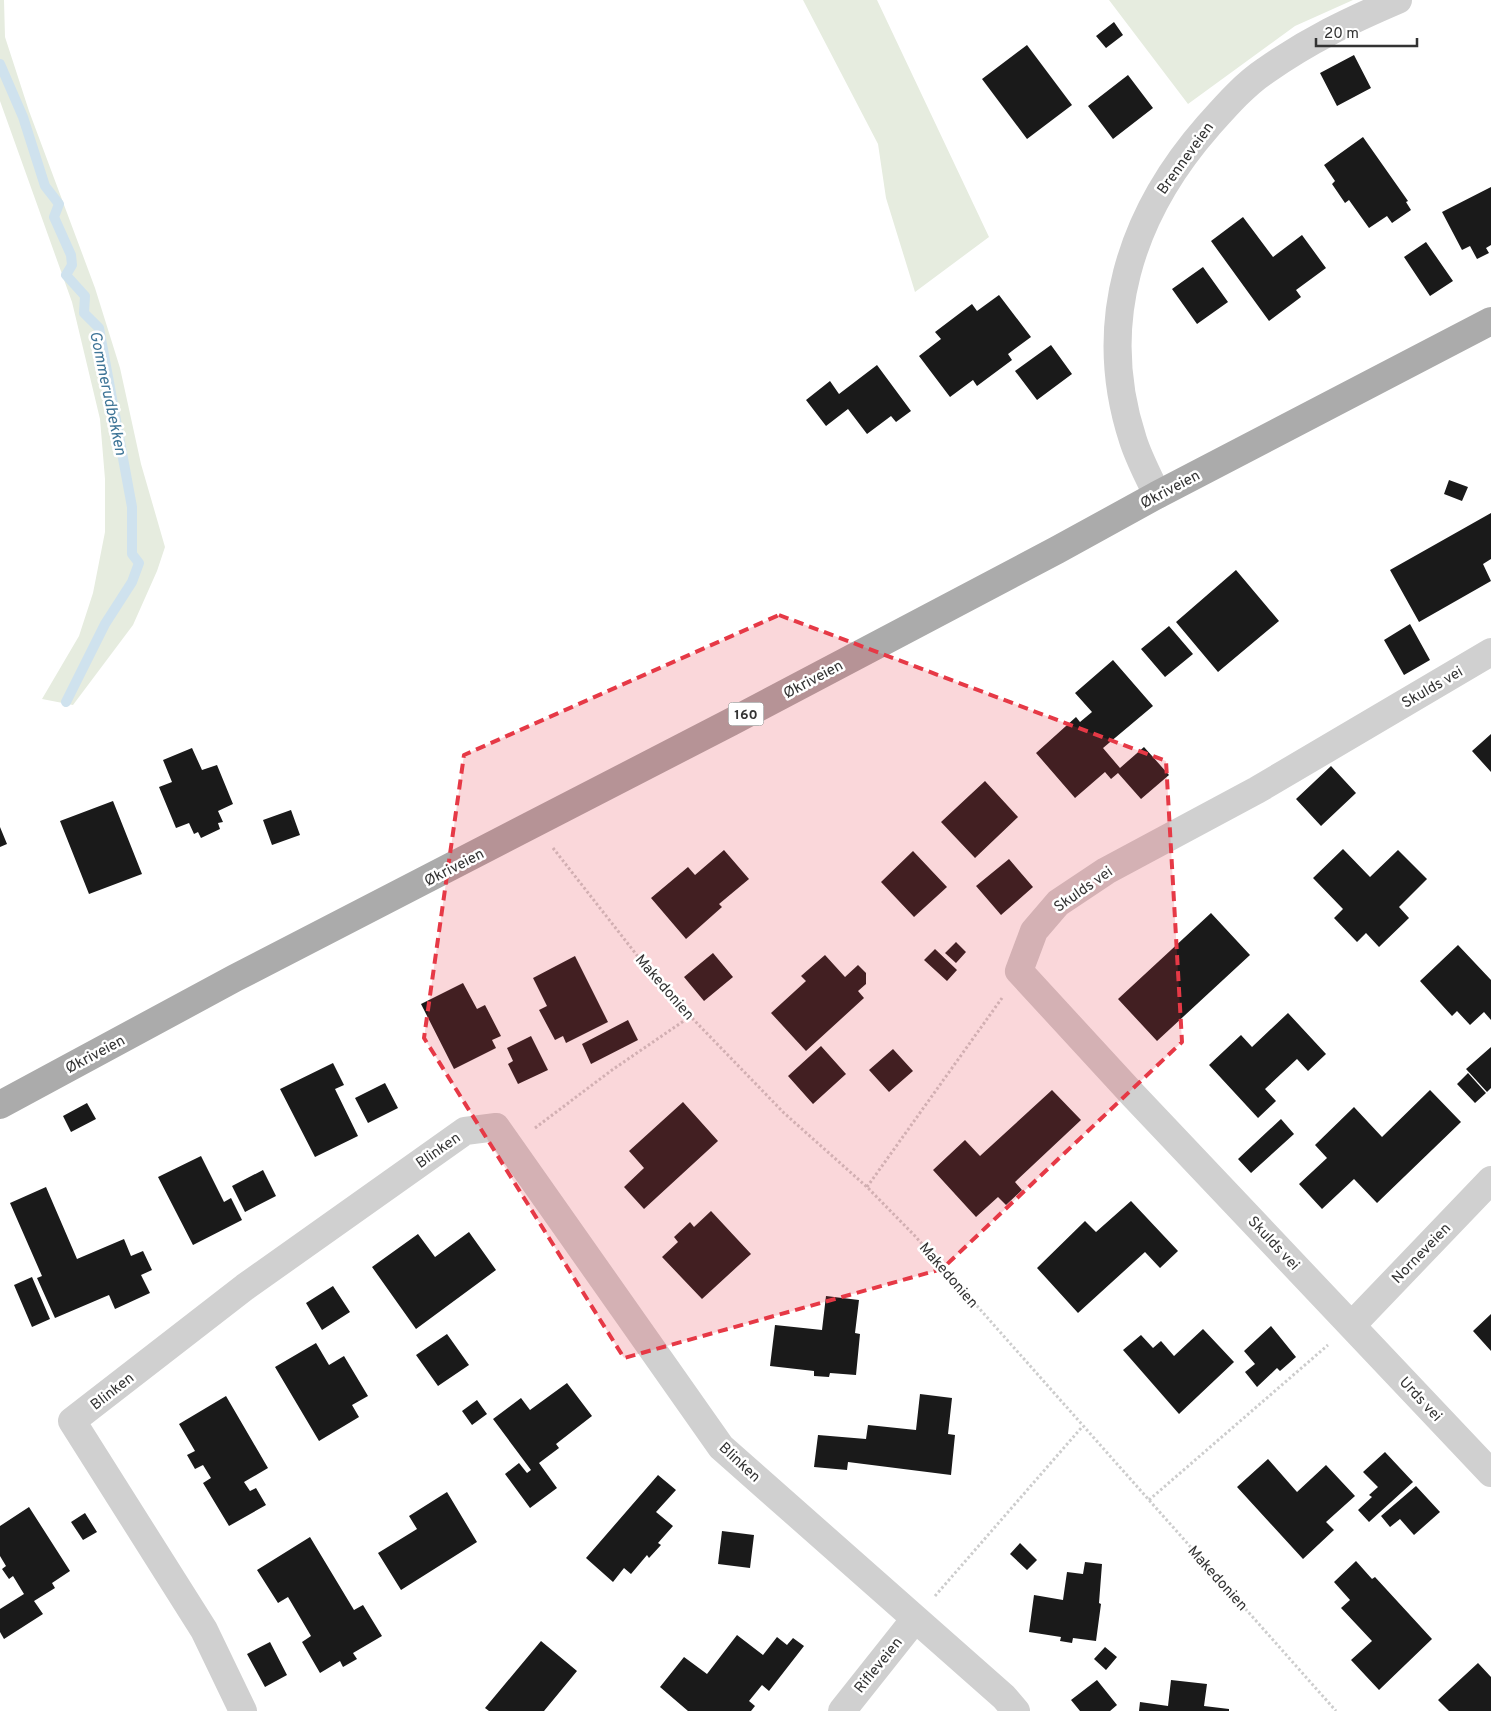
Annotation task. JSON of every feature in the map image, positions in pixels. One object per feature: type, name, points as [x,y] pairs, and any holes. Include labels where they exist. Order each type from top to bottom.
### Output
[{"type":"main road","name":"Økriveien","points":[[0,1105],[235,978],[442,873],[1491,321]]},
{"type":"street","name":"Brenneveien","points":[[1158,495],[1133,441],[1124,406],[1118,369],[1117,322],[1130,258],[1154,201],[1196,140],[1224,108],[1264,72],[1338,25],[1398,0]]},
{"type":"street","name":"Skulds vei","points":[[1352,1325],[1134,1096],[1019,971],[1034,930],[1058,903],[1106,871],[1257,790],[1491,652]]},
{"type":"street","name":"Blinken","points":[[243,1711],[204,1630],[72,1421],[245,1287],[465,1131],[496,1127],[721,1447],[1004,1697],[1016,1711]]},
{"type":"street","name":"Norneveien","points":[[1352,1325],[1491,1180]]},
{"type":"street","name":"Urds vei","points":[[1352,1325],[1491,1473]]},
{"type":"street","name":"Rifleveien","points":[[842,1711],[915,1619]]},
{"type":"path","name":"Makedonien","points":[[552,848],[661,986],[784,1113],[867,1187],[915,1236],[1082,1427],[1336,1711]]},
{"type":"path","points":[[867,1187],[981,1028],[1019,971]]},
{"type":"path","points":[[510,1146],[612,1070],[691,1016]]},
{"type":"path","points":[[1149,1500],[1352,1325]]},
{"type":"path","points":[[915,1619],[1082,1427]]},
{"type":"highlighted area","points":[[779,615],[1166,761],[1182,1042],[942,1269],[624,1358],[424,1038],[464,755]]},
{"type":"shaded area","points":[[0,0],[4,0],[5,37],[29,111],[95,288],[120,368],[141,464],[165,547],[157,571],[133,625],[73,705],[42,699],[79,636],[93,593],[105,532],[105,479],[100,419],[72,302],[0,101]]},
{"type":"shaded area","points":[[803,0],[877,0],[989,237],[915,292],[886,198],[878,144]]},
{"type":"shaded area","points":[[1109,0],[1353,0],[1295,26],[1188,104]]},
{"type":"building","points":[[1114,22],[1123,35],[1106,48],[1096,36]]},
{"type":"building","points":[[1027,45],[1072,105],[1027,139],[982,79]]},
{"type":"building","points":[[1354,55],[1371,88],[1337,106],[1320,73]]},
{"type":"building","points":[[1128,75],[1153,108],[1113,139],[1088,106]]},
{"type":"building","points":[[1363,137],[1408,201],[1406,202],[1411,210],[1392,223],[1387,216],[1369,228],[1349,200],[1345,203],[1332,184],[1335,181],[1324,165]]},
{"type":"building","points":[[1491,187],[1491,245],[1486,248],[1489,253],[1477,259],[1470,246],[1462,250],[1442,212]]},
{"type":"building","points":[[1243,217],[1273,257],[1302,235],[1326,268],[1296,290],[1301,297],[1269,321],[1211,241]]},
{"type":"building","points":[[1426,242],[1453,281],[1430,296],[1404,257]]},
{"type":"building","points":[[1203,267],[1228,302],[1197,324],[1172,289]]},
{"type":"building","points":[[999,295],[1031,337],[1008,354],[1012,360],[977,386],[973,380],[950,397],[919,356],[941,339],[935,332],[972,304],[977,311]]},
{"type":"building","points":[[1051,345],[1072,374],[1037,400],[1015,371]]},
{"type":"building","points":[[877,365],[911,411],[896,422],[891,416],[867,434],[848,409],[826,426],[806,400],[830,381],[839,394]]},
{"type":"building","points":[[1449,480],[1468,487],[1462,501],[1444,494]]},
{"type":"building","points":[[1491,513],[1491,559],[1483,564],[1491,581],[1419,622],[1390,570]]},
{"type":"building","points":[[1236,570],[1279,621],[1218,672],[1176,622]]},
{"type":"building","points":[[1410,624],[1430,660],[1404,675],[1384,640]]},
{"type":"building","points":[[1169,626],[1193,654],[1165,677],[1141,649]]},
{"type":"building","points":[[1113,660],[1153,706],[1103,748],[1120,768],[1144,747],[1169,775],[1141,799],[1118,773],[1111,779],[1105,772],[1075,798],[1036,753],[1076,717],[1080,722],[1092,712],[1075,693]]},
{"type":"building","points":[[1491,734],[1491,772],[1472,751]]},
{"type":"building","points":[[192,748],[202,770],[217,765],[233,804],[218,811],[223,822],[218,823],[220,829],[201,838],[198,832],[194,834],[189,823],[176,828],[159,787],[172,782],[163,760]]},
{"type":"building","points":[[1331,766],[1356,793],[1321,826],[1296,799]]},
{"type":"building","points":[[985,781],[1018,817],[975,858],[941,822]]},
{"type":"building","points":[[113,801],[142,874],[89,894],[60,821]]},
{"type":"building","points":[[291,810],[300,835],[272,845],[263,820]]},
{"type":"building","points":[[0,827],[7,844],[0,847]]},
{"type":"building","points":[[1343,849],[1370,877],[1398,850],[1427,879],[1399,907],[1409,918],[1379,947],[1366,933],[1357,942],[1334,918],[1343,909],[1313,878]]},
{"type":"building","points":[[724,850],[749,879],[719,904],[722,907],[686,939],[651,898],[688,867],[695,875]]},
{"type":"building","points":[[913,851],[947,887],[914,917],[881,882]]},
{"type":"building","points":[[1009,859],[1033,887],[1001,915],[976,886]]},
{"type":"building","points":[[1211,913],[1250,955],[1157,1041],[1118,999]]},
{"type":"building","points":[[956,942],[966,952],[956,963],[945,953]]},
{"type":"building","points":[[1458,945],[1491,980],[1491,1020],[1484,1012],[1470,1025],[1457,1011],[1452,1016],[1420,981]]},
{"type":"building","points":[[935,949],[957,970],[947,981],[924,960]]},
{"type":"building","points":[[713,953],[733,977],[704,1001],[684,977]]},
{"type":"building","points":[[825,955],[845,977],[858,965],[866,973],[866,984],[858,991],[864,998],[806,1051],[771,1013],[806,981],[801,976]]},
{"type":"building","points":[[575,956],[608,1022],[566,1043],[563,1036],[555,1040],[539,1010],[547,1006],[533,978]]},
{"type":"building","points":[[463,983],[477,1009],[485,1005],[501,1036],[492,1040],[496,1048],[454,1069],[421,1004]]},
{"type":"building","points":[[1288,1013],[1326,1054],[1308,1071],[1297,1059],[1265,1089],[1276,1101],[1258,1118],[1209,1065],[1241,1035],[1252,1047]]},
{"type":"building","points":[[628,1020],[638,1040],[591,1064],[582,1044]]},
{"type":"building","points":[[531,1036],[548,1070],[518,1084],[508,1064],[513,1061],[507,1048]]},
{"type":"building","points":[[821,1046],[846,1074],[813,1104],[788,1076]]},
{"type":"building","points":[[1491,1047],[1491,1088],[1487,1092],[1466,1069]]},
{"type":"building","points":[[893,1049],[913,1071],[889,1092],[869,1070]]},
{"type":"building","points":[[333,1063],[344,1085],[335,1089],[358,1136],[315,1157],[280,1089]]},
{"type":"building","points":[[1468,1073],[1486,1093],[1475,1103],[1457,1084]]},
{"type":"building","points":[[385,1083],[398,1108],[368,1123],[355,1098]]},
{"type":"building","points":[[1052,1090],[1081,1120],[1015,1182],[1022,1190],[1006,1205],[998,1197],[976,1217],[933,1170],[965,1140],[980,1156]]},
{"type":"building","points":[[1430,1090],[1461,1122],[1377,1203],[1354,1179],[1322,1209],[1299,1184],[1327,1158],[1315,1145],[1354,1107],[1382,1137]]},
{"type":"building","points":[[683,1102],[718,1141],[644,1209],[624,1187],[644,1168],[629,1151]]},
{"type":"building","points":[[87,1103],[96,1119],[71,1132],[63,1116]]},
{"type":"building","points":[[1281,1119],[1294,1134],[1251,1173],[1238,1159]]},
{"type":"building","points":[[201,1156],[224,1202],[231,1198],[242,1220],[193,1245],[158,1177]]},
{"type":"building","points":[[263,1170],[276,1196],[245,1212],[232,1186]]},
{"type":"building","points":[[46,1187],[77,1259],[124,1239],[131,1256],[143,1251],[152,1270],[141,1275],[150,1293],[115,1309],[109,1295],[55,1318],[37,1278],[42,1276],[10,1203]]},
{"type":"building","points":[[1131,1201],[1178,1251],[1160,1268],[1145,1252],[1078,1313],[1037,1268],[1085,1221],[1096,1232]]},
{"type":"building","points":[[711,1211],[751,1254],[702,1299],[662,1257],[678,1242],[674,1237],[690,1222],[694,1227]]},
{"type":"building","points":[[469,1232],[496,1270],[416,1329],[372,1267],[418,1234],[435,1257]]},
{"type":"building","points":[[32,1277],[50,1319],[32,1327],[14,1285]]},
{"type":"building","points":[[333,1286],[350,1312],[322,1330],[306,1303]]},
{"type":"building","points":[[826,1296],[859,1300],[855,1333],[860,1334],[856,1375],[830,1373],[829,1377],[814,1376],[814,1371],[770,1366],[775,1325],[822,1330]]},
{"type":"building","points":[[1491,1314],[1491,1351],[1473,1331]]},
{"type":"building","points":[[1271,1326],[1296,1357],[1280,1371],[1277,1368],[1257,1387],[1245,1372],[1255,1364],[1244,1351]]},
{"type":"building","points":[[1203,1329],[1234,1362],[1179,1414],[1123,1350],[1141,1335],[1153,1348],[1161,1341],[1174,1356]]},
{"type":"building","points":[[447,1334],[469,1365],[438,1386],[416,1355]]},
{"type":"building","points":[[316,1343],[329,1365],[344,1356],[368,1396],[352,1405],[359,1417],[319,1441],[275,1367]]},
{"type":"building","points":[[567,1383],[592,1416],[556,1444],[559,1448],[539,1463],[557,1488],[530,1508],[505,1474],[519,1463],[527,1473],[531,1470],[493,1419],[521,1398],[530,1410]]},
{"type":"building","points":[[920,1394],[952,1398],[948,1434],[955,1435],[951,1475],[848,1462],[847,1470],[814,1467],[818,1435],[866,1439],[868,1425],[916,1430]]},
{"type":"building","points":[[226,1396],[268,1468],[244,1482],[250,1491],[256,1488],[266,1505],[229,1526],[203,1483],[211,1478],[203,1465],[195,1469],[187,1455],[195,1451],[179,1424]]},
{"type":"building","points":[[477,1400],[487,1414],[472,1425],[462,1411]]},
{"type":"building","points":[[1385,1452],[1413,1482],[1369,1522],[1358,1510],[1372,1497],[1369,1495],[1378,1487],[1363,1472]]},
{"type":"building","points":[[1268,1459],[1297,1492],[1326,1465],[1355,1496],[1326,1522],[1334,1530],[1303,1559],[1237,1487]]},
{"type":"building","points":[[658,1475],[676,1490],[656,1512],[673,1526],[658,1543],[661,1545],[649,1558],[647,1555],[631,1574],[624,1568],[613,1582],[586,1558]]},
{"type":"building","points":[[1416,1486],[1440,1512],[1414,1535],[1400,1519],[1390,1527],[1381,1516]]},
{"type":"building","points":[[447,1492],[477,1542],[401,1590],[378,1553],[417,1529],[409,1516]]},
{"type":"building","points":[[29,1507],[70,1571],[52,1583],[55,1588],[34,1601],[43,1614],[4,1639],[0,1632],[0,1609],[24,1594],[13,1576],[9,1579],[2,1569],[6,1566],[0,1556],[0,1526]]},
{"type":"building","points":[[85,1513],[97,1532],[83,1540],[71,1522]]},
{"type":"building","points":[[722,1531],[754,1535],[750,1568],[718,1564]]},
{"type":"building","points":[[310,1537],[354,1610],[363,1605],[382,1636],[353,1653],[357,1659],[343,1667],[340,1661],[320,1673],[302,1642],[311,1636],[288,1597],[278,1603],[257,1570]]},
{"type":"building","points":[[1020,1543],[1037,1560],[1027,1570],[1010,1554]]},
{"type":"building","points":[[1356,1561],[1372,1579],[1375,1577],[1432,1639],[1379,1690],[1351,1660],[1372,1641],[1341,1608],[1350,1600],[1334,1582]]},
{"type":"building","points":[[1085,1562],[1102,1564],[1099,1603],[1101,1604],[1096,1641],[1073,1638],[1072,1643],[1060,1641],[1061,1637],[1029,1632],[1034,1595],[1063,1600],[1067,1572],[1083,1574]]},
{"type":"building","points":[[737,1635],[763,1655],[777,1637],[787,1645],[793,1638],[804,1646],[769,1691],[762,1685],[749,1701],[755,1706],[751,1711],[688,1711],[660,1687],[684,1657],[707,1674]]},
{"type":"building","points":[[541,1641],[577,1671],[544,1711],[489,1711],[485,1708]]},
{"type":"building","points":[[270,1642],[287,1675],[265,1687],[247,1654]]},
{"type":"building","points":[[1105,1647],[1117,1657],[1106,1670],[1094,1659]]},
{"type":"building","points":[[1478,1663],[1491,1677],[1491,1711],[1449,1711],[1438,1700]]},
{"type":"building","points":[[1097,1680],[1117,1705],[1110,1711],[1080,1711],[1071,1700]]},
{"type":"building","points":[[1171,1680],[1207,1684],[1204,1706],[1229,1709],[1229,1711],[1139,1711],[1140,1702],[1168,1706]]},
{"type":"waterway","name":"Gommerudbekken","points":[[0,64],[23,117],[45,186],[59,204],[54,217],[71,255],[72,265],[66,275],[85,296],[84,313],[99,328],[132,507],[132,554],[139,563],[132,582],[105,624],[66,702]]}]
